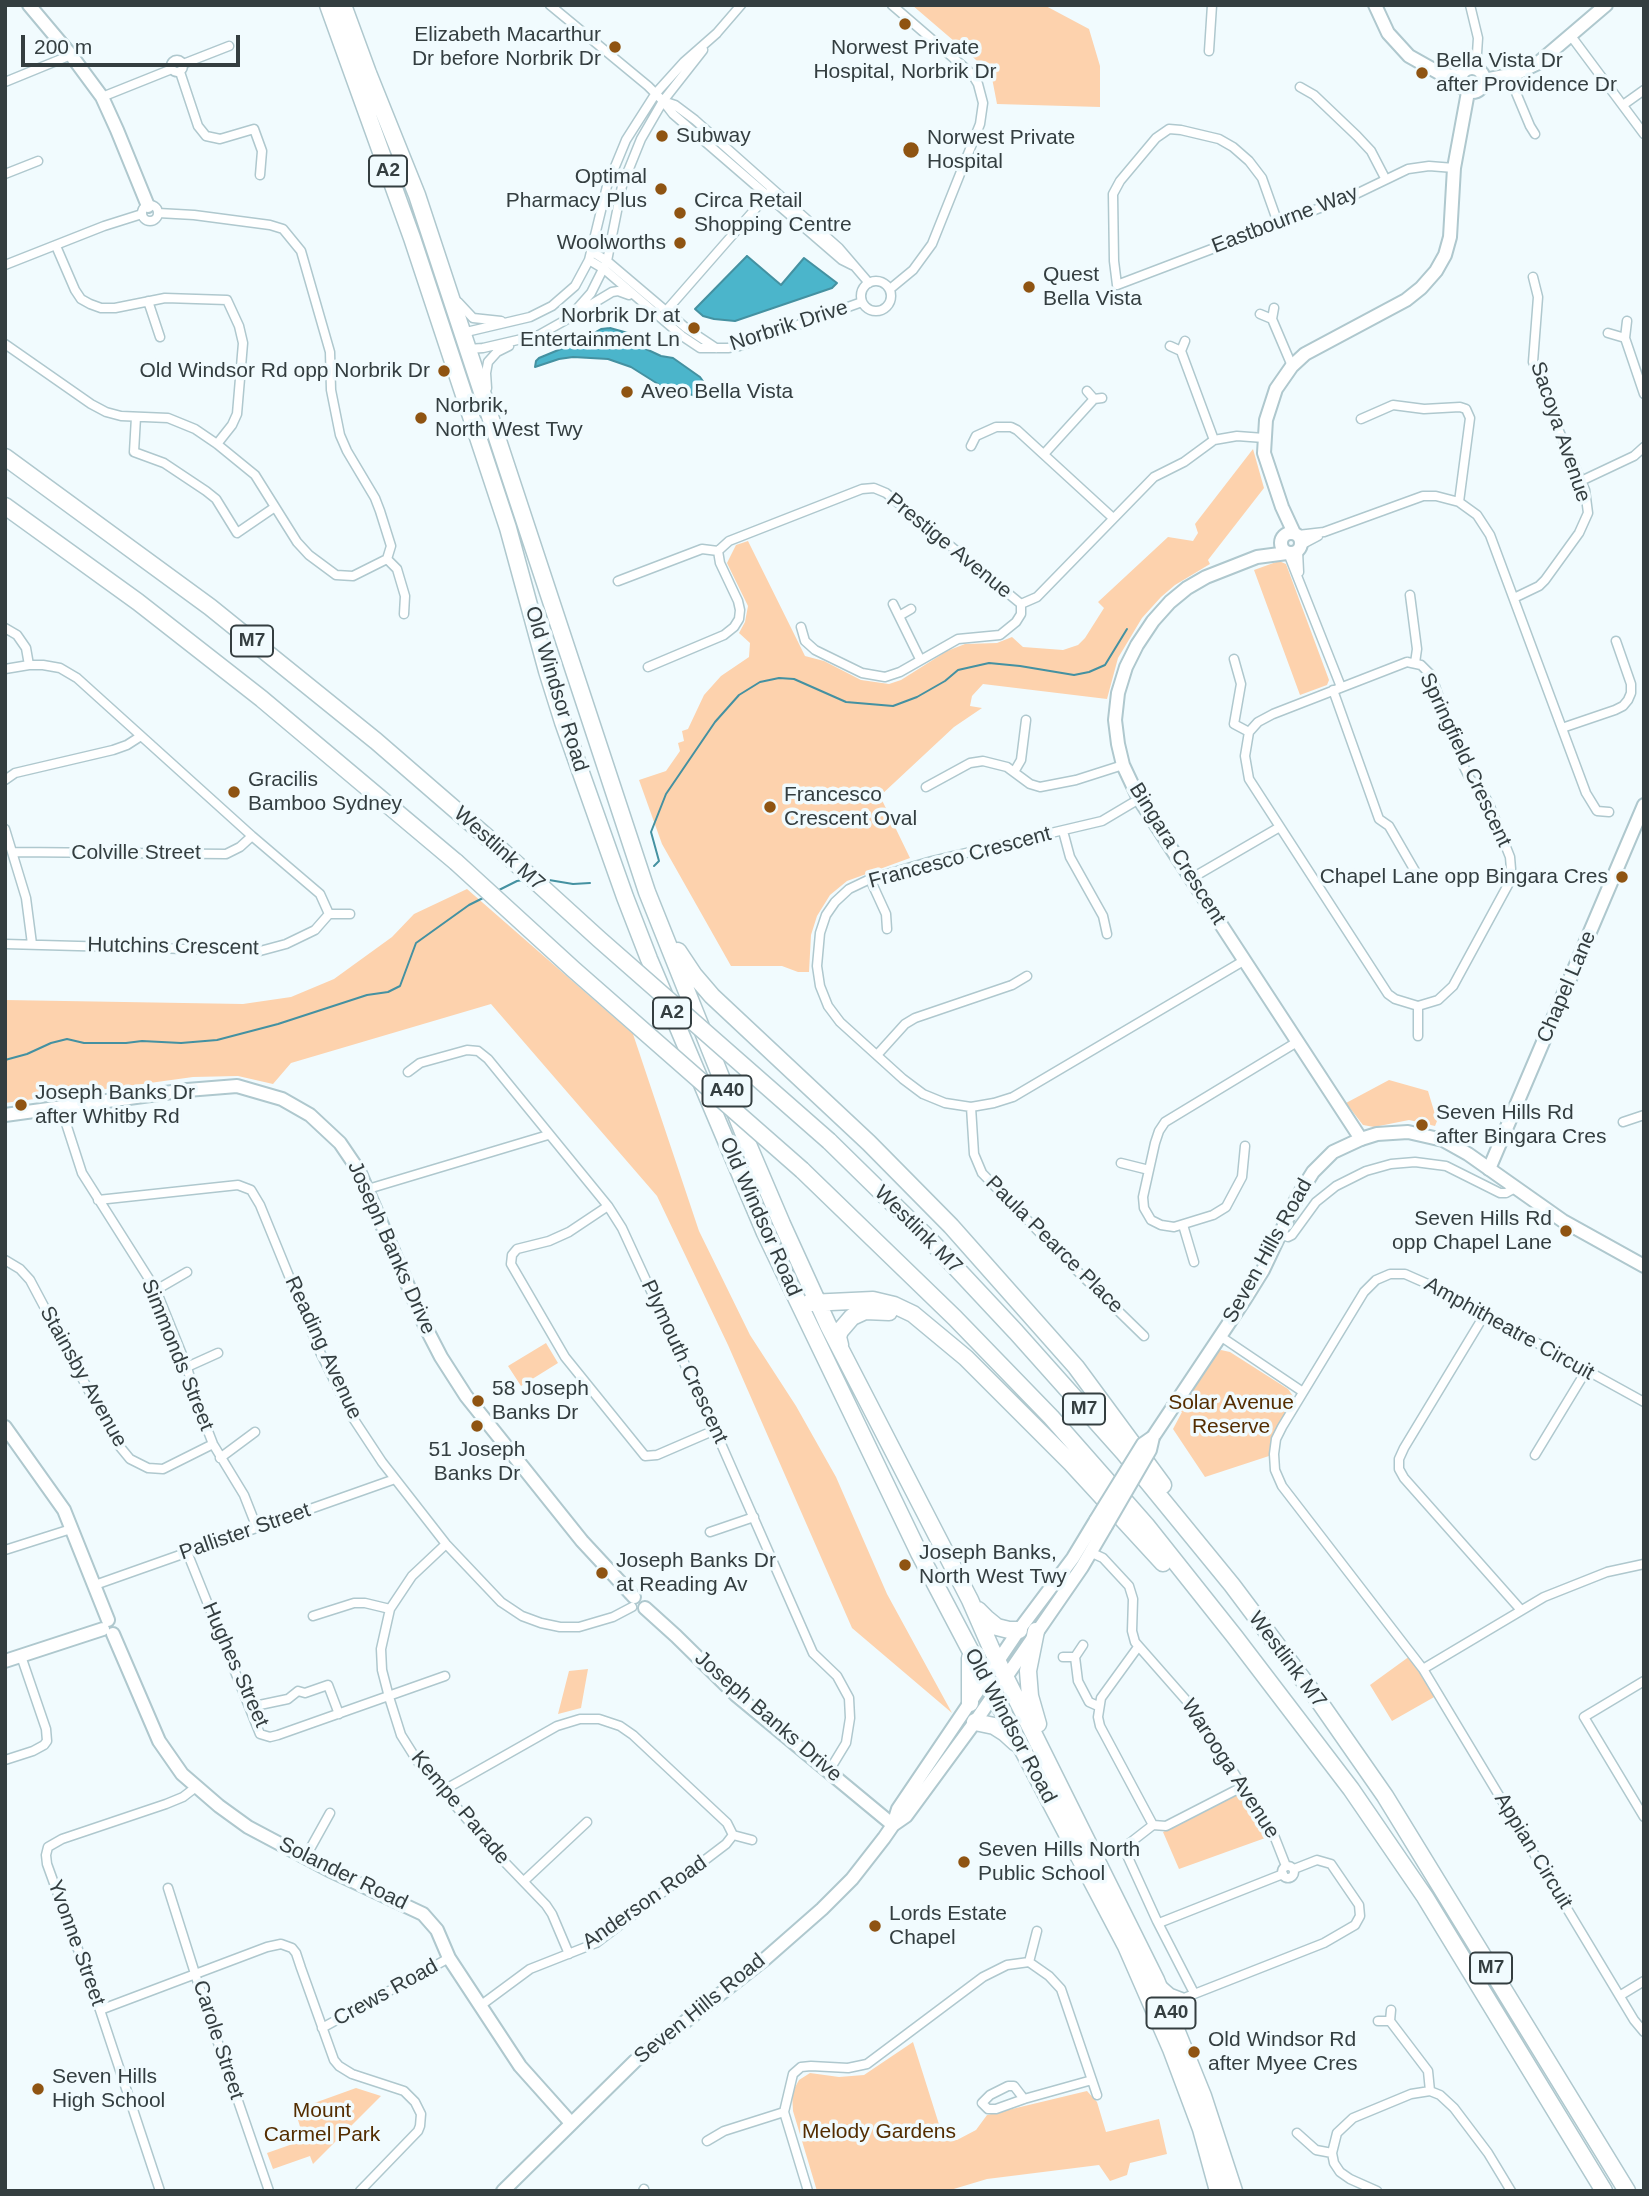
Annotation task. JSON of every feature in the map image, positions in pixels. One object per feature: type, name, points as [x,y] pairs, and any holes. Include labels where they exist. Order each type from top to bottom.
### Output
[{"type":"highway","name":"Old Windsor Road","points":[[328,5],[398,199],[508,528],[551,683],[625,897],[723,1135],[788,1282],[919,1553],[1126,1946],[1171,2049],[1200,2129],[1218,2191]]},
{"type":"highway","name":"Old Windsor Road","points":[[343,5],[417,195],[647,892],[747,1142],[841,1350],[970,1600],[1156,1980],[1203,2096],[1234,2191]]},
{"type":"highway","points":[[444,337],[462,333]]},
{"type":"highway","points":[[444,337],[457,347],[467,349]]},
{"type":"highway","name":"Westlink M7","points":[[5,457],[210,607],[376,741],[829,1141],[929,1239],[1016,1332],[1115,1443],[1232,1586],[1315,1697],[1385,1796],[1627,2191]]},
{"type":"highway","name":"Westlink M7","points":[[5,506],[138,602],[262,699],[457,862],[573,969],[802,1170],[955,1318],[1051,1418],[1146,1525],[1331,1761],[1425,1897],[1604,2191]]},
{"type":"highway","points":[[647,892],[680,955],[712,996],[860,1133],[951,1226],[1076,1367],[1287,1650],[1315,1697]]},
{"type":"highway","points":[[788,1282],[804,1302],[819,1304],[863,1300],[894,1304],[913,1314],[965,1358],[1072,1463],[1223,1630],[1235,1637]]},
{"type":"highway","points":[[841,1350],[838,1334],[848,1321],[865,1311],[883,1311],[914,1321],[965,1358]]},
{"type":"highway","points":[[970,1600],[991,1623],[1003,1629],[1019,1630]]},
{"type":"highway","points":[[1036,1631],[1028,1684],[1048,1760]]},
{"type":"highway","points":[[965,1639],[971,1661],[970,1703]]},
{"type":"highway","points":[[975,1722],[1005,1732],[1023,1749]]},
{"type":"street","points":[[29,5],[102,97],[150,211]]},
{"type":"street","points":[[550,5],[663,101],[675,105],[695,120],[770,192],[839,248],[869,283]]},
{"type":"street","name":"Norbrik Drive","points":[[568,319],[583,304],[606,265],[627,170],[641,139],[663,101],[741,5]]},
{"type":"street","points":[[890,289],[913,270],[932,244],[980,124],[984,103],[972,74],[892,5]]},
{"type":"street","points":[[1209,51],[1212,5]]},
{"type":"street","points":[[1375,5],[1388,33],[1409,56],[1433,70],[1460,77]]},
{"type":"street","points":[[1470,5],[1478,38],[1476,69]]},
{"type":"street","points":[[1485,80],[1509,76],[1538,63],[1606,5]]},
{"type":"street","name":"Norbrik Drive","points":[[462,333],[541,312],[575,286],[590,256],[612,169],[626,140],[656,93],[684,62],[717,33]]},
{"type":"street","points":[[1571,36],[1644,134]]},
{"type":"street","points":[[102,97],[229,46]]},
{"type":"street","points":[[5,82],[71,55]]},
{"type":"street","points":[[178,68],[198,126],[206,136],[220,139],[254,129],[262,151],[260,175]]},
{"type":"street","points":[[1467,69],[1476,69],[1483,74],[1485,80],[1479,91],[1468,92],[1460,85],[1460,77],[1467,69]]},
{"type":"street","points":[[1509,76],[1532,130],[1520,130]]},
{"type":"street","points":[[1300,87],[1314,95],[1371,151],[1385,178]]},
{"type":"street","points":[[1623,105],[1644,90]]},
{"type":"street","points":[[1415,871],[1389,826],[1379,819],[1298,575],[1282,507],[1267,464],[1264,438],[1270,404],[1276,389],[1292,366],[1322,343],[1406,300],[1421,288],[1445,256],[1450,237],[1454,168],[1468,92]]},
{"type":"street","name":"Eastbourne Way","points":[[1278,223],[1262,178],[1249,161],[1233,147],[1219,139],[1169,129],[1156,138],[1119,181],[1113,194],[1117,285],[1354,195],[1408,169],[1429,166],[1454,168]]},
{"type":"street","points":[[5,174],[38,161]]},
{"type":"street","points":[[666,311],[770,192]]},
{"type":"street","points":[[417,195],[463,309],[472,318],[482,320],[519,320]]},
{"type":"street","points":[[5,265],[150,211],[270,225],[283,229],[301,250],[330,352],[331,390],[340,435],[380,511],[391,546],[387,559],[353,576],[336,575],[309,555],[297,542],[255,475],[217,444],[195,429],[175,420],[106,412],[5,344]]},
{"type":"street","points":[[56,246],[81,299],[101,308],[185,297],[227,300],[242,334],[239,407],[232,425],[217,444]]},
{"type":"street","name":"Norbrik Drive","points":[[590,256],[606,265],[716,348]]},
{"type":"street","name":"Norbrik Drive","points":[[606,265],[641,301],[695,345],[728,348],[749,343],[862,302]]},
{"type":"street","name":"Sacoya Avenue","points":[[1514,598],[1539,586],[1545,580],[1585,524],[1588,513],[1588,502],[1581,481],[1533,362],[1538,297],[1533,277]]},
{"type":"street","points":[[879,281],[890,289],[890,302],[884,309],[872,311],[863,306],[861,292],[869,283],[879,281]]},
{"type":"street","name":"Norbrik Drive","points":[[467,349],[524,339],[548,331],[612,292],[622,292],[641,301]]},
{"type":"street","points":[[148,301],[160,337]]},
{"type":"street","points":[[1275,308],[1272,319],[1292,366]]},
{"type":"street","points":[[1260,314],[1272,319]]},
{"type":"street","points":[[1627,321],[1625,338],[1644,394]]},
{"type":"street","points":[[1608,333],[1625,338]]},
{"type":"street","points":[[499,446],[488,394],[487,366],[496,352],[524,339]]},
{"type":"street","points":[[1185,341],[1181,351],[1214,440],[1237,436],[1264,438]]},
{"type":"street","points":[[1170,346],[1181,351]]},
{"type":"street","points":[[1044,454],[1098,398],[1087,391]]},
{"type":"street","points":[[1361,419],[1393,405],[1424,409],[1466,409],[1470,418],[1459,502],[1477,515],[1490,535],[1586,793],[1597,811],[1609,813]]},
{"type":"street","points":[[136,417],[134,452],[164,463],[206,491],[216,499],[237,533],[275,508]]},
{"type":"street","points":[[971,446],[972,433],[996,427],[1011,427],[1113,518]]},
{"type":"street","name":"Prestige Avenue","points":[[718,551],[729,541],[862,489],[874,488],[886,493],[1021,604],[1037,597],[1154,477],[1184,462],[1214,440]]},
{"type":"street","points":[[1581,481],[1634,456],[1644,447]]},
{"type":"street","name":"Bingara Crescent","points":[[1361,1139],[1139,799],[1123,765],[1118,744],[1115,720],[1118,693],[1126,667],[1153,621],[1170,602],[1206,577],[1291,543],[1423,496],[1436,496],[1459,502]]},
{"type":"street","points":[[618,581],[702,549],[718,551],[720,563],[738,601],[739,619],[724,635],[648,667]]},
{"type":"street","points":[[387,559],[397,569],[405,596],[404,614]]},
{"type":"street","points":[[1410,595],[1417,649],[1415,663]]},
{"type":"street","points":[[893,604],[920,659]]},
{"type":"street","points":[[800,627],[805,641],[815,650],[862,673],[878,677],[892,676],[958,639],[1000,635],[1016,622],[1021,614],[1021,604]]},
{"type":"street","points":[[899,616],[911,610]]},
{"type":"street","points":[[5,628],[17,635],[26,648],[29,665]]},
{"type":"street","points":[[1562,728],[1615,710],[1628,700],[1631,684],[1616,641]]},
{"type":"street","points":[[1234,659],[1241,684],[1234,724],[1249,732],[1245,756],[1248,779],[1388,994],[1418,1006],[1418,1036]]},
{"type":"street","name":"Springfield Crescent","points":[[1249,732],[1258,722],[1273,714],[1399,664],[1415,663],[1427,669],[1434,681],[1464,767],[1489,804],[1510,857],[1511,869],[1509,883],[1452,986],[1438,1000],[1418,1006]]},
{"type":"street","points":[[5,669],[29,665],[60,668],[77,678],[96,692],[141,736],[320,894],[329,914],[350,914]]},
{"type":"street","points":[[1014,772],[1021,760],[1026,720]]},
{"type":"street","points":[[5,780],[15,773],[113,750],[141,736]]},
{"type":"street","points":[[926,787],[970,763],[992,762],[1007,767],[1030,784],[1040,787],[1076,780],[1123,765]]},
{"type":"street","name":"Francesco Crescent","points":[[1139,799],[1102,821],[933,861],[870,879],[849,889],[826,915],[820,933],[817,966],[820,986],[828,1006],[840,1022],[923,1094],[944,1103],[971,1107],[1013,1097],[1245,960]]},
{"type":"street","name":"Chapel Lane","points":[[1489,1169],[1644,805]]},
{"type":"street","points":[[1591,819],[1597,811]]},
{"type":"street","points":[[1192,878],[1278,828]]},
{"type":"street","points":[[5,829],[26,898],[32,944]]},
{"type":"street","points":[[1063,831],[1070,857],[1104,916],[1107,934]]},
{"type":"street","name":"Colville Street","points":[[13,852],[226,854],[240,847],[252,836]]},
{"type":"street","points":[[870,879],[886,914],[887,929]]},
{"type":"street","name":"Hutchins Crescent","points":[[5,944],[260,951],[286,944],[315,930],[329,914]]},
{"type":"street","points":[[877,1055],[905,1024],[915,1018],[1012,985],[1027,976]]},
{"type":"street","points":[[1245,1146],[1242,1177],[1226,1207],[1213,1215],[1174,1227],[1151,1220],[1144,1208],[1143,1197],[1159,1131],[1165,1122],[1297,1042]]},
{"type":"street","name":"Plymouth Crescent","points":[[408,1072],[420,1063],[467,1050],[478,1051],[488,1059],[608,1206],[622,1228],[813,1653],[837,1676],[849,1698],[850,1718],[846,1743],[829,1771]]},
{"type":"street","name":"Joseph Banks Drive","points":[[5,1115],[187,1090],[243,1087],[282,1099],[321,1124],[347,1151],[368,1189],[426,1328],[457,1383],[549,1502],[637,1604],[676,1636],[736,1695],[893,1825]]},
{"type":"street","name":"Paula Pearce Place","points":[[971,1107],[974,1154],[982,1173],[1143,1336]]},
{"type":"street","name":"Simmonds Street","points":[[61,1108],[82,1173],[156,1290],[187,1367],[213,1444],[244,1495],[257,1528]]},
{"type":"street","points":[[1623,1122],[1644,1115]]},
{"type":"street","name":"Seven Hills Road","points":[[1002,1669],[1019,1630],[1150,1450],[1153,1437],[1245,1299],[1312,1172],[1333,1152],[1361,1139],[1395,1132],[1432,1137],[1456,1147],[1563,1221],[1644,1266]]},
{"type":"street","points":[[368,1189],[548,1135]]},
{"type":"street","points":[[1281,1234],[1292,1236],[1316,1202],[1336,1186],[1366,1171],[1391,1164],[1415,1162],[1446,1166],[1500,1193],[1515,1188]]},
{"type":"street","points":[[1121,1163],[1149,1170]]},
{"type":"street","name":"Reading Avenue","points":[[99,1200],[238,1185],[251,1190],[260,1205],[320,1352],[354,1418],[395,1479],[446,1544],[500,1602],[522,1616],[560,1627],[579,1627],[613,1617],[637,1604]]},
{"type":"street","points":[[608,1206],[569,1232],[517,1250],[512,1255],[511,1264],[565,1357],[645,1456],[657,1455],[715,1430]]},
{"type":"street","points":[[1183,1225],[1194,1262]]},
{"type":"street","name":"Stainsby Avenue","points":[[5,1260],[20,1269],[30,1280],[116,1442],[130,1459],[148,1468],[163,1469],[213,1444]]},
{"type":"street","points":[[156,1290],[187,1272]]},
{"type":"street","name":"Amphitheatre Circuit","points":[[1423,1669],[1282,1486],[1275,1470],[1276,1439],[1364,1292],[1382,1277],[1397,1273],[1412,1276],[1644,1402]]},
{"type":"street","points":[[1485,1314],[1404,1448],[1399,1465],[1404,1478],[1521,1610]]},
{"type":"street","points":[[1220,1336],[1303,1392]]},
{"type":"street","points":[[187,1367],[218,1353]]},
{"type":"street","points":[[1535,1455],[1586,1371]]},
{"type":"street","points":[[220,1458],[255,1432]]},
{"type":"street","name":"Solander Road","points":[[7,1433],[64,1510],[95,1585],[108,1628],[159,1741],[176,1766],[232,1817],[305,1858],[423,1914],[438,1930],[449,1958],[520,2066],[571,2123]]},
{"type":"street","name":"Pallister Street","points":[[95,1585],[395,1479]]},
{"type":"street","points":[[710,1532],[754,1517]]},
{"type":"street","name":"Seven Hills Road","points":[[503,2191],[635,2061],[721,1994],[822,1909],[852,1879],[893,1825],[906,1816],[975,1722],[989,1688],[1002,1669],[1036,1631],[1083,1567],[1098,1525]]},
{"type":"street","points":[[5,1550],[71,1529]]},
{"type":"street","name":"Kempe Parade","points":[[446,1544],[412,1576],[390,1609],[381,1649],[382,1670],[389,1697],[401,1735],[418,1762],[495,1853],[552,1914],[569,1954]]},
{"type":"street","name":"Hughes Street","points":[[187,1552],[260,1734],[270,1737],[445,1676]]},
{"type":"street","points":[[1073,1558],[1090,1552],[1126,1591],[1132,1605],[1133,1637],[1138,1647],[1105,1691],[1098,1706],[1100,1726],[1153,1825]]},
{"type":"street","points":[[1423,1669],[1521,1610],[1573,1584],[1607,1572],[1643,1566]]},
{"type":"street","points":[[313,1616],[354,1603],[390,1609]]},
{"type":"street","points":[[5,1661],[108,1628]]},
{"type":"street","points":[[1083,1645],[1075,1657],[1078,1681],[1089,1702],[1098,1706]]},
{"type":"street","name":"Warooga Avenue","points":[[1138,1647],[1193,1708],[1275,1838],[1288,1870]]},
{"type":"street","points":[[5,1760],[33,1751],[47,1741],[47,1729],[21,1656]]},
{"type":"street","points":[[1063,1657],[1075,1657]]},
{"type":"street","name":"Appian Circuit","points":[[1423,1669],[1634,2020],[1644,2032]]},
{"type":"street","points":[[1644,1681],[1584,1717],[1644,1817]]},
{"type":"street","points":[[250,1707],[288,1699],[298,1691],[305,1693],[328,1685],[340,1714]]},
{"type":"street","name":"Seven Hills Road","points":[[893,1825],[898,1809],[970,1703],[989,1688]]},
{"type":"street","points":[[444,1790],[563,1724],[580,1719],[599,1719],[620,1726],[633,1735],[727,1823],[733,1835],[752,1840]]},
{"type":"street","name":"Yvonne Street","points":[[160,2191],[46,1855],[48,1847],[62,1839],[183,1797],[196,1787]]},
{"type":"street","points":[[1194,1993],[1126,1853],[1126,1846],[1153,1825],[1166,1826],[1242,1787]]},
{"type":"street","points":[[305,1858],[330,1813]]},
{"type":"street","points":[[524,1881],[587,1822]]},
{"type":"street","name":"Anderson Road","points":[[480,2006],[530,1969],[586,1948],[605,1936],[726,1844],[733,1835]]},
{"type":"street","points":[[1159,1923],[1317,1860],[1331,1864],[1359,1905],[1360,1916],[1354,1925],[1324,1943],[1184,1998],[1176,2007],[1174,2021]]},
{"type":"street","name":"Carole Street","points":[[168,1888],[269,2191]]},
{"type":"street","points":[[1029,1962],[1037,1931]]},
{"type":"street","points":[[100,2010],[267,1947],[281,1944],[287,1946],[296,1953],[334,2060],[352,2074],[404,2091],[419,2108],[418,2131],[360,2191]]},
{"type":"street","name":"Crews Road","points":[[322,2028],[449,1958]]},
{"type":"street","points":[[808,2191],[784,2112],[793,2074],[801,2067],[848,2068],[867,2064],[983,1977],[1007,1965],[1029,1962],[1049,1976],[1061,1989],[1097,2095]]},
{"type":"street","points":[[1156,1980],[1171,1993],[1184,1998]]},
{"type":"street","points":[[1621,1995],[1644,1981]]},
{"type":"street","points":[[1391,2010],[1391,2021],[1428,2071],[1430,2091]]},
{"type":"street","points":[[1378,2021],[1391,2021]]},
{"type":"street","points":[[1024,2099],[1014,2087],[1008,2086],[990,2095],[982,2103],[988,2109],[996,2109],[1092,2080]]},
{"type":"street","points":[[1377,2191],[1340,2172],[1334,2163],[1332,2152],[1337,2133],[1353,2118],[1411,2094],[1430,2091],[1440,2095],[1454,2108],[1488,2153],[1511,2191]]},
{"type":"street","points":[[706,2141],[724,2131],[784,2112]]},
{"type":"street","points":[[1297,2133],[1316,2150],[1332,2152]]},
{"type":"street","points":[[1297,2148],[1305,2141]]},
{"type":"green space","points":[[912,5],[1044,5],[1089,29],[1100,66],[1100,107],[997,104],[992,78],[975,59]]},
{"type":"green space","points":[[1253,449],[1264,488],[1208,560],[1210,564],[1175,585],[1142,618],[1118,658],[1107,699],[983,684],[972,696],[970,706],[982,708],[954,727],[880,796],[910,858],[847,881],[830,895],[817,916],[811,935],[809,972],[798,972],[782,966],[731,966],[662,844],[639,780],[666,771],[680,751],[678,743],[684,741],[682,731],[688,729],[704,695],[721,676],[749,657],[750,643],[739,633],[745,622],[748,606],[727,563],[736,545],[748,541],[805,656],[824,661],[861,680],[889,684],[901,680],[947,651],[965,644],[997,643],[1012,637],[1023,647],[1063,650],[1078,645],[1104,608],[1098,602],[1168,537],[1193,541],[1198,533],[1195,524]]},
{"type":"green space","points":[[1279,561],[1286,564],[1329,680],[1327,685],[1300,695],[1254,570]]},
{"type":"green space","points":[[467,889],[633,1034],[699,1231],[750,1335],[796,1406],[836,1477],[887,1594],[952,1713],[852,1628],[728,1345],[657,1196],[491,1004],[291,1063],[273,1084],[238,1076],[193,1077],[5,1103],[5,1000],[243,1004],[291,997],[334,979],[392,937],[414,914]]},
{"type":"green space","points":[[1389,1080],[1428,1091],[1437,1121],[1435,1126],[1409,1120],[1374,1127],[1363,1125],[1346,1103]]},
{"type":"green space","points":[[546,1343],[558,1363],[521,1386],[508,1366]]},
{"type":"green space","name":"Solar Avenue Reserve","points":[[1221,1350],[1230,1352],[1288,1389],[1293,1401],[1273,1436],[1269,1456],[1205,1477],[1173,1429],[1182,1412],[1179,1410],[1216,1353]]},
{"type":"green space","points":[[1410,1656],[1436,1696],[1392,1721],[1370,1685]]},
{"type":"green space","points":[[588,1669],[581,1708],[558,1714],[569,1671]]},
{"type":"green space","points":[[1233,1794],[1243,1796],[1268,1837],[1179,1869],[1163,1832]]},
{"type":"green space","name":"Melody Gardens","points":[[913,2042],[943,2137],[957,2140],[976,2130],[987,2115],[1087,2091],[1097,2102],[1106,2132],[1159,2119],[1167,2154],[1130,2163],[1127,2175],[1110,2181],[1099,2165],[987,2179],[947,2191],[817,2191],[793,2111],[792,2093],[799,2080],[810,2073],[839,2077],[864,2075]]},
{"type":"green space","name":"Mount Carmel Park","points":[[356,2088],[381,2096],[313,2164],[310,2156],[273,2169],[267,2153],[304,2140],[295,2110]]},
{"type":"water","points":[[747,256],[781,285],[804,258],[837,283],[832,288],[735,321],[703,316],[695,309]]},
{"type":"water","points":[[610,328],[635,335],[646,349],[673,358],[700,377],[705,384],[702,393],[696,398],[693,395],[663,389],[631,367],[608,359],[573,357],[535,367],[539,358],[601,329]]},
{"type":"waterway","points":[[654,866],[659,861],[651,832],[666,794],[715,722],[739,695],[760,682],[779,678],[794,679],[846,702],[893,706],[917,697],[958,670],[989,663],[1074,675],[1089,672],[1105,665],[1127,629]]},
{"type":"waterway","points":[[543,879],[573,884],[590,883]]},
{"type":"waterway","points":[[499,890],[523,880]]},
{"type":"waterway","points":[[5,1060],[67,1039],[84,1043],[181,1043],[217,1040],[278,1024],[367,995],[388,992],[400,986],[416,943],[469,905],[485,897]]},
{"type":"place","name":"Norwest Private Hospital, Norbrik Dr","points":[[905,24]]},
{"type":"place","name":"Elizabeth Macarthur Dr before Norbrik Dr","points":[[615,47]]},
{"type":"place","name":"Bella Vista Dr after Providence Dr","points":[[1422,73]]},
{"type":"place","name":"Subway","points":[[662,136]]},
{"type":"place","name":"Norwest Private Hospital","points":[[911,150]]},
{"type":"place","name":"Optimal Pharmacy Plus","points":[[661,189]]},
{"type":"place","name":"Circa Retail Shopping Centre","points":[[680,213]]},
{"type":"place","name":"Woolworths","points":[[680,243]]},
{"type":"place","name":"Quest Bella Vista","points":[[1029,287]]},
{"type":"place","name":"Norbrik Dr at Entertainment Ln","points":[[694,328]]},
{"type":"place","name":"Old Windsor Rd opp Norbrik Dr","points":[[444,371]]},
{"type":"place","name":"Aveo Bella Vista","points":[[627,392]]},
{"type":"place","name":"Norbrik, North West Twy","points":[[421,418]]},
{"type":"place","name":"Gracilis Bamboo Sydney","points":[[234,792]]},
{"type":"place","name":"Francesco Crescent Oval","points":[[770,807]]},
{"type":"place","name":"Chapel Lane opp Bingara Cres","points":[[1622,877]]},
{"type":"place","name":"Joseph Banks Dr after Whitby Rd","points":[[21,1105]]},
{"type":"place","name":"Seven Hills Rd after Bingara Cres","points":[[1422,1125]]},
{"type":"place","name":"Seven Hills Rd opp Chapel Lane","points":[[1566,1231]]},
{"type":"place","name":"58 Joseph Banks Dr","points":[[478,1401]]},
{"type":"place","name":"51 Joseph Banks Dr","points":[[477,1426]]},
{"type":"place","name":"Joseph Banks, North West Twy","points":[[905,1565]]},
{"type":"place","name":"Joseph Banks Dr at Reading Av","points":[[602,1573]]},
{"type":"place","name":"Seven Hills North Public School","points":[[964,1862]]},
{"type":"place","name":"Lords Estate Chapel","points":[[875,1926]]},
{"type":"place","name":"Old Windsor Rd after Myee Cres","points":[[1194,2052]]},
{"type":"place","name":"Seven Hills High School","points":[[38,2089]]}]
